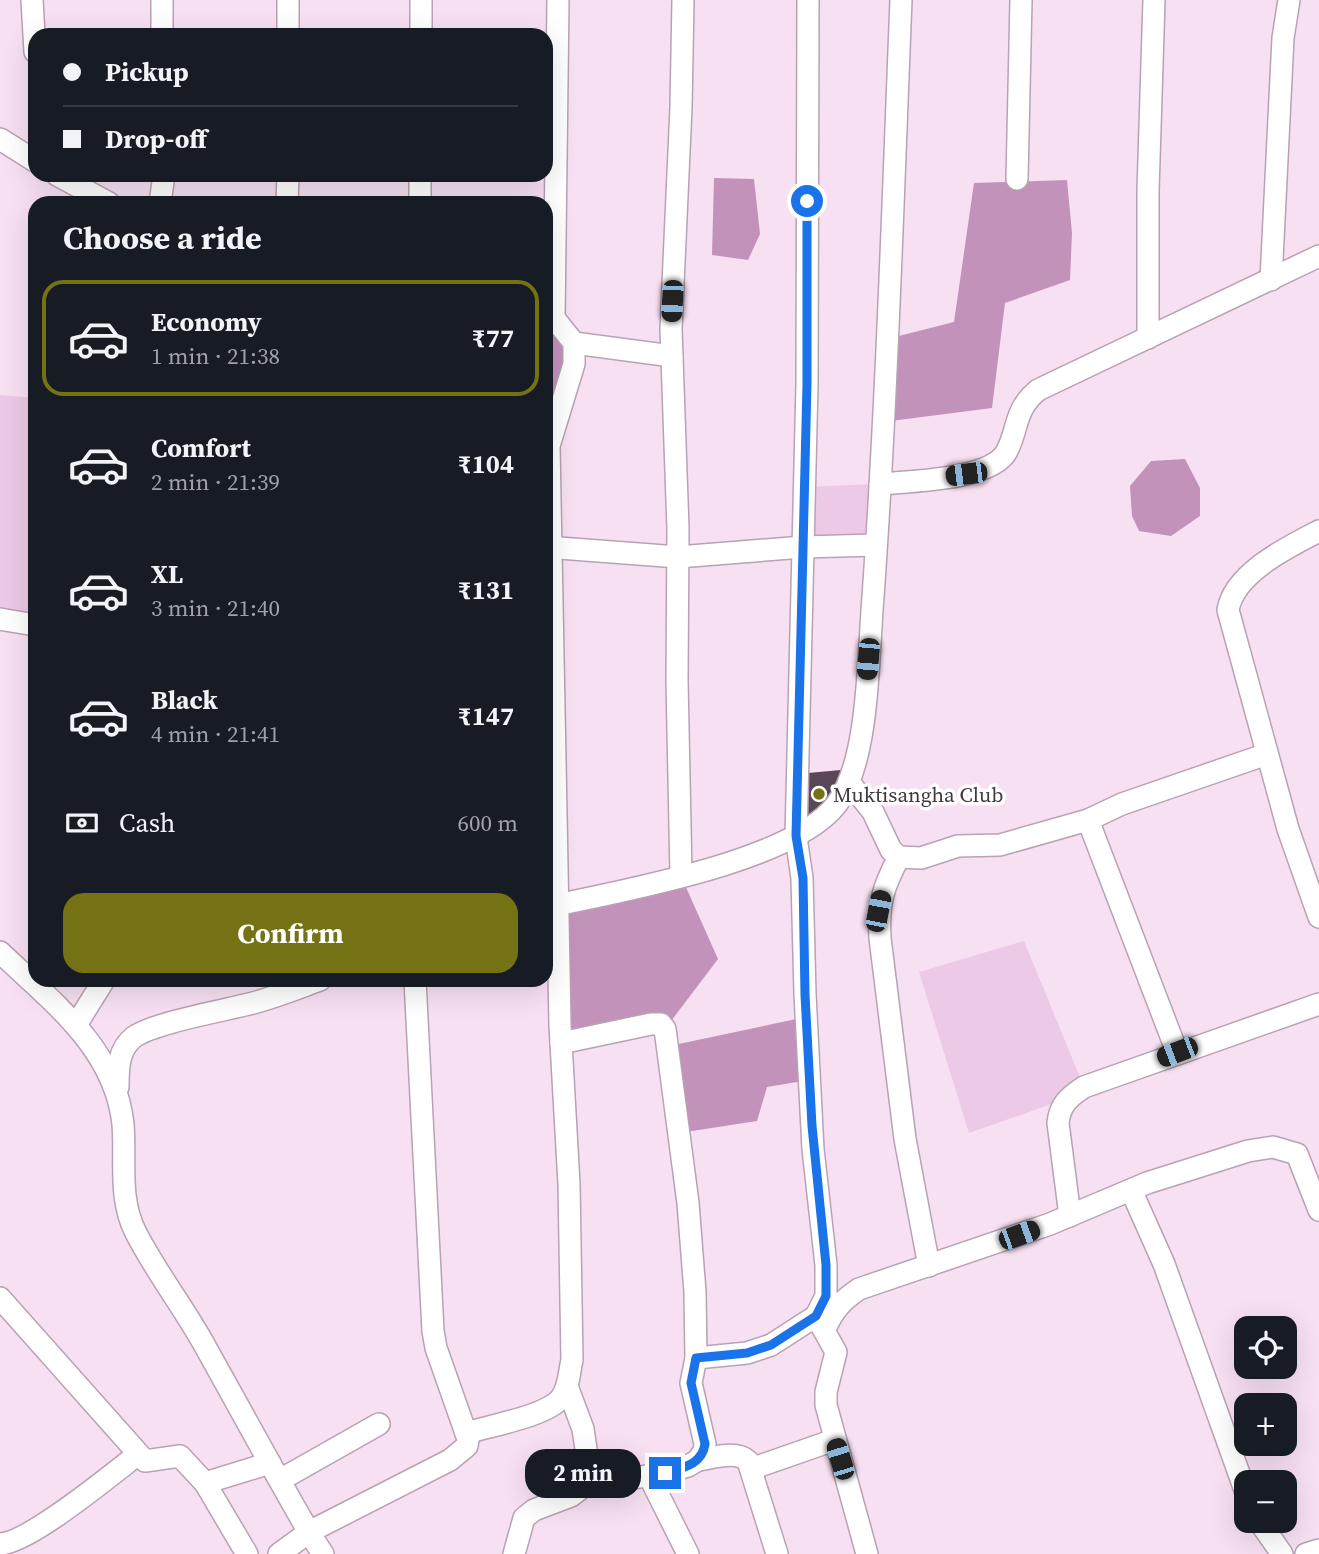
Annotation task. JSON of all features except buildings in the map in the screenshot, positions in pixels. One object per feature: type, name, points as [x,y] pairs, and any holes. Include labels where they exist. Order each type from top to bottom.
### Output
[{"type":"street","points":[[32,0],[34,28]]},
{"type":"street","points":[[162,0],[162,28]]},
{"type":"street","points":[[288,0],[288,28]]},
{"type":"street","points":[[421,0],[421,28]]},
{"type":"street","points":[[553,198],[558,0]]},
{"type":"street","points":[[681,876],[677,680],[678,557],[672,356],[683,0]]},
{"type":"street","points":[[808,0],[807,384],[796,836],[803,878],[805,995],[813,1149],[826,1265],[826,1296],[820,1323],[836,1352],[825,1405],[867,1554]]},
{"type":"street","points":[[466,1433],[547,1409],[560,1399],[567,1386],[572,1360],[571,1273],[553,906],[718,866],[796,836],[811,829],[835,806],[849,782],[862,727],[880,485],[901,0]]},
{"type":"street","points":[[1017,179],[1021,0]]},
{"type":"street","points":[[1148,338],[1148,191],[1154,0]]},
{"type":"street","points":[[1271,280],[1283,37],[1289,0]]},
{"type":"street","points":[[0,139],[28,157]]},
{"type":"street","points":[[70,182],[95,196]]},
{"type":"street","points":[[880,485],[966,474],[997,464],[1006,454],[1017,418],[1027,399],[1038,390],[1319,256]]},
{"type":"street","points":[[553,320],[574,342],[672,356]]},
{"type":"street","points":[[553,433],[574,363],[574,342]]},
{"type":"street","points":[[1319,531],[1269,559],[1238,586],[1230,598],[1228,610],[1288,829],[1319,917]]},
{"type":"street","points":[[553,548],[678,557],[803,547],[876,545]]},
{"type":"street","points":[[0,619],[28,624]]},
{"type":"street","points":[[849,782],[863,797],[891,850],[899,857],[921,859],[958,846],[1000,845],[1088,820],[1122,804],[1267,754]]},
{"type":"street","points":[[1088,820],[1177,1052]]},
{"type":"street","points":[[899,857],[884,886],[878,911],[905,1139],[929,1266]]},
{"type":"street","points":[[0,952],[28,979]]},
{"type":"street","points":[[36,987],[76,1025],[109,1070],[123,1125],[123,1185],[126,1206],[136,1233],[186,1311],[323,1554]]},
{"type":"street","points":[[76,1025],[100,987]]},
{"type":"street","points":[[118,1098],[118,1067],[122,1051],[133,1038],[150,1029],[258,1002],[300,987]]},
{"type":"street","points":[[279,1554],[309,1532],[450,1460],[467,1446],[466,1433],[436,1348],[433,1331],[415,987]]},
{"type":"street","points":[[1070,1216],[1058,1124],[1059,1113],[1066,1099],[1084,1087],[1177,1052],[1319,1004]]},
{"type":"street","points":[[561,1043],[651,1024],[661,1024],[665,1029],[688,1203],[695,1292],[696,1358],[691,1383],[705,1444],[698,1460]]},
{"type":"street","points":[[696,1358],[760,1349],[820,1323],[843,1300],[859,1289],[1070,1216],[1131,1190],[1248,1151],[1273,1147],[1297,1154],[1319,1210]]},
{"type":"street","points":[[1131,1190],[1164,1264],[1238,1470]]},
{"type":"street","points":[[0,1298],[137,1455],[145,1461],[180,1456],[205,1483],[247,1554]]},
{"type":"street","points":[[518,1552],[524,1518],[534,1510],[571,1496],[584,1486],[590,1476],[590,1461],[577,1406],[567,1386]]},
{"type":"street","points":[[205,1483],[275,1472],[379,1424]]},
{"type":"street","points":[[751,1469],[834,1440]]},
{"type":"street","points":[[0,1544],[13,1542],[76,1503],[137,1455]]},
{"type":"street","points":[[584,1486],[649,1476],[688,1466],[698,1460],[743,1456],[751,1469],[777,1554]]},
{"type":"street","points":[[649,1476],[688,1554]]},
{"type":"street","points":[[1267,1533],[1282,1554]]},
{"type":"street","points":[[1306,1554],[1319,1550]]},
{"type":"shaded area","points":[[714,178],[754,179],[760,234],[748,260],[712,255]]},
{"type":"shaded area","points":[[1067,180],[1072,233],[1070,280],[1005,303],[992,408],[883,422],[887,339],[954,322],[974,183]]},
{"type":"shaded area","points":[[553,322],[566,330],[558,419],[553,419]]},
{"type":"shaded area","points":[[0,395],[28,397],[28,624],[0,619]]},
{"type":"shaded area","points":[[1185,459],[1200,488],[1200,516],[1171,536],[1139,531],[1132,516],[1130,486],[1151,461]]},
{"type":"shaded area","points":[[880,484],[876,545],[803,547],[805,487]]},
{"type":"shaded area","points":[[681,876],[718,959],[665,1029],[561,1043],[560,905]]},
{"type":"shaded area","points":[[1024,941],[1084,1087],[1066,1099],[969,1133],[919,972]]},
{"type":"shaded area","points":[[806,1017],[809,1080],[767,1087],[757,1121],[679,1133],[669,1046]]},
{"type":"place","name":"Muktisangha Club","points":[[819,794]]},
{"type":"route","points":[[665,1473],[688,1466],[698,1460],[704,1451],[705,1444],[691,1383],[696,1358],[747,1353],[771,1345],[816,1316],[823,1307],[826,1296],[826,1265],[813,1149],[805,995],[803,878],[796,836],[807,384],[807,201]]}]
